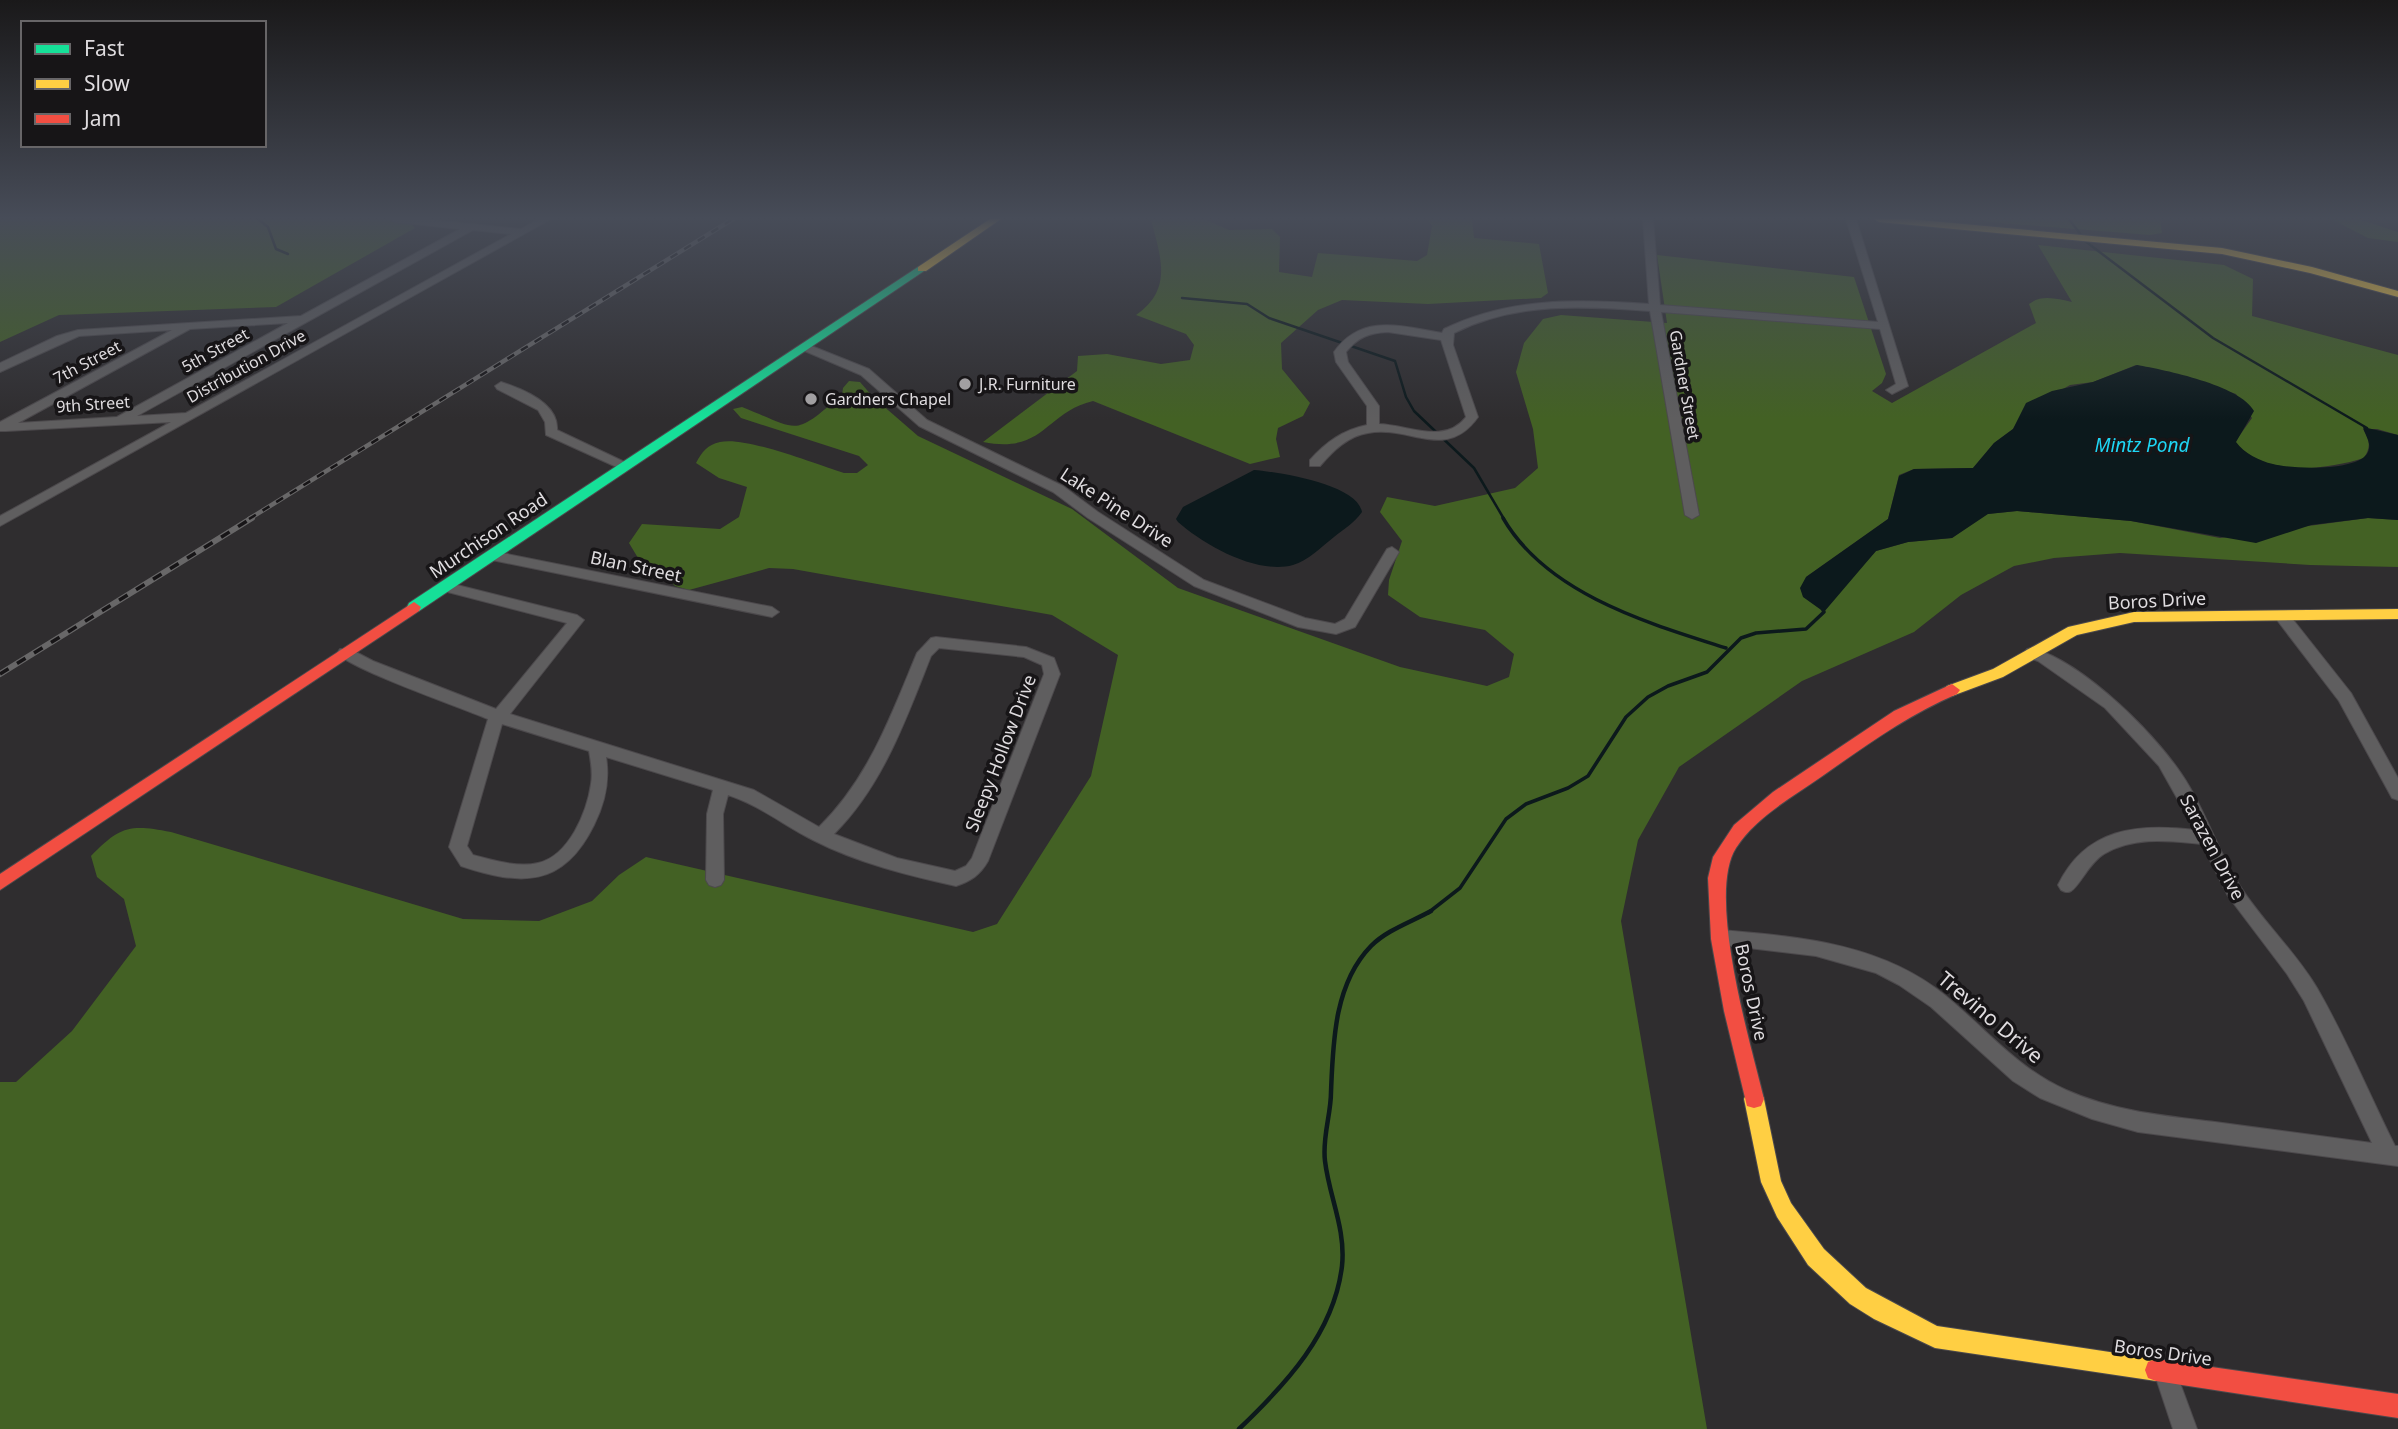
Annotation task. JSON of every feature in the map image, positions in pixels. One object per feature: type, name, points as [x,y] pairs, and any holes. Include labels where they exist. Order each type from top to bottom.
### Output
[{"type":"main road","name":"Murchison Road","points":[[0,883],[897,286]]},
{"type":"main road","points":[[2371,286],[2398,293]]},
{"type":"main road","name":"Boros Drive","points":[[2398,614],[2120,619],[2073,631],[1998,673],[1932,696],[1879,726],[1764,809],[1727,846],[1717,873],[1721,938],[1771,1182],[1792,1227],[1808,1250],[1837,1280],[1883,1314],[1935,1336],[2398,1406]]},
{"type":"street","name":"5th Street","points":[[122,419],[364,286]]},
{"type":"street","name":"Distribution Drive","points":[[0,522],[425,286]]},
{"type":"street","name":"Gardner Street","points":[[1653,286],[1692,515]]},
{"type":"street","points":[[1873,286],[1902,386],[1892,390]]},
{"type":"street","points":[[1315,463],[1337,441],[1373,428],[1437,437],[1456,435],[1467,426],[1472,417],[1447,345],[1448,331],[1461,323],[1505,309],[1559,304],[1655,308],[1885,326]]},
{"type":"street","points":[[0,369],[69,335],[305,318]]},
{"type":"street","name":"7th Street","points":[[0,427],[190,326]]},
{"type":"street","points":[[1373,428],[1373,406],[1342,362],[1340,352],[1347,340],[1359,332],[1373,328],[1448,338]]},
{"type":"street","name":"Lake Pine Drive","points":[[804,348],[865,372],[923,423],[1058,489],[1093,515],[1199,583],[1303,623],[1336,629],[1350,623],[1392,552]]},
{"type":"street","points":[[501,386],[544,408],[551,422],[550,432],[625,466]]},
{"type":"street","name":"9th Street","points":[[0,427],[188,416]]},
{"type":"street","name":"Blan Street","points":[[492,556],[772,612]]},
{"type":"street","points":[[445,587],[577,620],[500,717],[488,739],[457,847],[467,861],[514,870],[544,869],[565,854],[583,831],[600,785],[597,749]]},
{"type":"street","points":[[2282,616],[2345,697],[2398,793]]},
{"type":"street","name":"Sleepy Hollow Drive","points":[[345,653],[368,665],[500,717],[765,803],[821,836],[895,865],[945,879],[965,876],[979,861],[1052,674],[1049,662],[1026,652],[936,642],[925,653],[875,769],[846,811],[821,836]]},
{"type":"street","name":"Sarazen Drive","points":[[2032,653],[2043,657],[2089,687],[2131,723],[2165,762],[2234,891],[2294,968],[2311,995],[2393,1155]]},
{"type":"street","points":[[715,880],[715,814],[722,787]]},
{"type":"street","points":[[2067,884],[2076,866],[2114,841],[2146,834],[2206,838]]},
{"type":"street","name":"Trevino Drive","points":[[1721,938],[1823,946],[1876,963],[1950,1007],[2020,1075],[2066,1100],[2102,1113],[2138,1122],[2393,1155]]},
{"type":"street","points":[[2165,1372],[2185,1429]]},
{"type":"green space","points":[[0,286],[314,286],[276,307],[59,315],[0,342]]},
{"type":"green space","points":[[1159,286],[1547,286],[1548,293],[1541,298],[1428,304],[1342,300],[1318,310],[1281,343],[1282,369],[1310,403],[1303,416],[1278,428],[1276,439],[1280,457],[1250,464],[1093,401],[1064,414],[1043,431],[1019,442],[983,442],[1077,371],[1078,356],[1107,354],[1161,364],[1190,360],[1194,345],[1186,334],[1136,315],[1156,294]]},
{"type":"green space","points":[[1662,286],[1857,286],[1886,374],[1882,383],[1872,391],[1892,403],[2036,323],[2029,304],[2034,301],[2050,298],[2072,302],[2062,286],[2253,286],[2252,316],[2398,355],[2398,435],[2377,429],[2363,429],[2369,444],[2364,458],[2314,468],[2278,466],[2247,454],[2235,442],[2252,418],[2236,394],[2196,380],[2136,365],[2093,382],[2070,385],[2024,411],[2013,429],[1994,443],[1973,468],[1914,469],[1899,475],[1888,519],[1806,577],[1832,599],[1876,551],[1908,542],[1952,538],[1987,514],[2017,511],[2131,521],[2220,538],[2368,518],[2398,520],[2398,567],[2310,565],[2120,553],[2054,558],[2014,566],[1961,595],[1914,632],[1802,681],[1679,767],[1638,840],[1621,921],[1707,1429],[0,1429],[0,1082],[16,1082],[72,1031],[136,946],[124,899],[97,877],[91,856],[118,833],[135,828],[171,832],[463,919],[539,921],[592,901],[619,875],[646,857],[973,932],[997,924],[1091,776],[1118,655],[1052,615],[793,569],[769,568],[689,590],[675,586],[664,574],[638,558],[629,543],[642,524],[720,529],[739,517],[747,487],[719,478],[696,463],[708,447],[720,442],[746,443],[844,473],[857,473],[868,465],[859,456],[741,418],[733,409],[742,407],[796,426],[814,418],[842,395],[843,388],[849,381],[860,382],[873,397],[918,436],[1072,509],[1178,588],[1400,667],[1487,686],[1509,677],[1514,654],[1485,630],[1420,617],[1388,595],[1389,580],[1402,541],[1380,512],[1387,497],[1435,506],[1515,488],[1538,468],[1533,429],[1516,372],[1524,343],[1543,319],[1561,315],[1667,323]]},
{"type":"water","name":"Mintz Pond","points":[[2137,365],[2201,380],[2246,402],[2254,411],[2236,442],[2257,459],[2268,463],[2294,467],[2339,466],[2352,463],[2368,452],[2369,442],[2363,427],[2398,435],[2398,520],[2368,518],[2311,525],[2256,543],[2131,521],[2017,511],[1988,514],[1952,538],[1908,542],[1876,551],[1824,612],[1803,597],[1800,588],[1806,577],[1888,519],[1899,476],[1914,469],[1973,468],[1994,443],[2013,429],[2026,403],[2052,391],[2093,382]]},
{"type":"water","points":[[1254,470],[1280,473],[1332,487],[1357,502],[1362,512],[1309,557],[1293,565],[1279,567],[1264,566],[1232,556],[1202,540],[1176,519],[1183,507]]},
{"type":"waterway","points":[[2144,286],[2213,338],[2367,428]]},
{"type":"waterway","points":[[1182,298],[1247,304],[1269,318],[1395,361],[1406,397],[1414,411],[1474,468],[1504,519]]},
{"type":"waterway","points":[[1503,518],[1522,544],[1545,567],[1572,586],[1633,616],[1726,648]]},
{"type":"waterway","points":[[1430,912],[1460,888],[1506,819],[1526,804],[1568,788],[1588,776],[1626,717],[1648,697],[1668,686],[1707,672],[1741,638],[1756,633],[1806,629],[1824,612],[1822,608]]},
{"type":"waterway","points":[[1239,1429],[1274,1394],[1305,1356],[1329,1313],[1337,1290],[1342,1266],[1342,1239],[1324,1152],[1331,1101],[1335,1034],[1349,978],[1377,940],[1430,912]]},
{"type":"railway","points":[[249,519],[625,286]]},
{"type":"railway","points":[[0,674],[252,518]]},
{"type":"traffic: fast","points":[[414,607],[897,286]]},
{"type":"traffic: slow","points":[[2368,286],[2398,294]]},
{"type":"traffic: slow","points":[[1952,690],[1998,673],[2073,631],[2134,617],[2398,614]]},
{"type":"traffic: slow","points":[[1754,1099],[1771,1182],[1784,1210],[1816,1257],[1858,1296],[1935,1337],[2156,1370]]},
{"type":"traffic: jam","points":[[0,883],[414,607]]},
{"type":"traffic: jam","points":[[1754,1099],[1720,939],[1717,878],[1722,857],[1740,830],[1779,797],[1900,715],[1952,690]]},
{"type":"traffic: jam","points":[[2156,1370],[2398,1406]]},
{"type":"place","name":"J.R. Furniture","points":[[965,384]]},
{"type":"place","name":"Gardners Chapel","points":[[811,399]]}]
